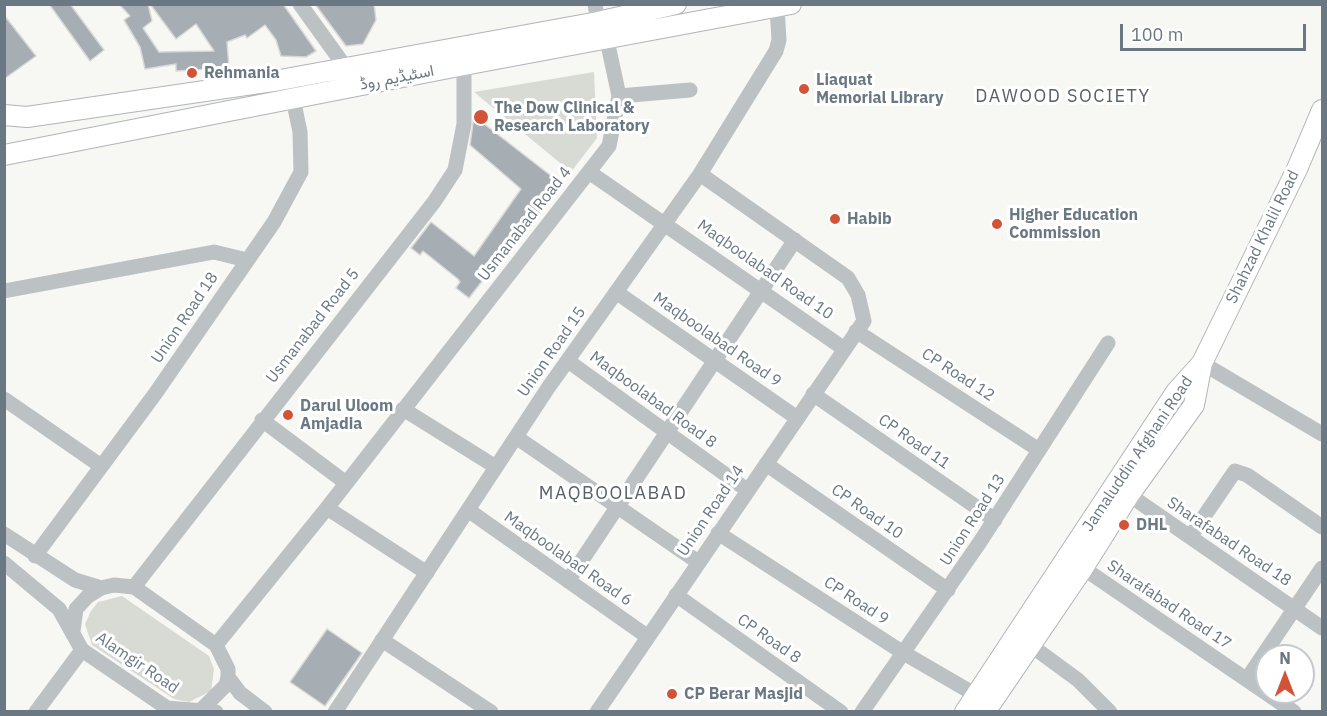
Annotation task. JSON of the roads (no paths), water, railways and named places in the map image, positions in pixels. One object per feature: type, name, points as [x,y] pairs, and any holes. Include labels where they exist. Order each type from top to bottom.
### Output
[{"type":"main road","name":"اسٹیڈیم روڈ","points":[[4,115],[27,117],[288,78],[600,22],[676,4]]},
{"type":"main road","name":"اسٹیڈیم روڈ","points":[[4,155],[464,65],[600,22],[784,6]]},
{"type":"main road","name":"Shahzad Khalil Road","points":[[1202,363],[1320,123]]},
{"type":"main road","name":"Jamaluddin Afghani Road","points":[[965,711],[981,703],[1122,490],[1194,405],[1202,363]]},
{"type":"main road","name":"Jamaluddin Afghani Road","points":[[1024,640],[1083,568],[1122,490]]},
{"type":"street","points":[[300,4],[346,68]]},
{"type":"street","name":"Union Road 15","points":[[335,711],[516,437],[699,174],[776,51],[784,6]]},
{"type":"street","name":"Usmanabad Road 4","points":[[216,645],[327,508],[609,146],[619,96],[600,22]]},
{"type":"street","name":"Usmanabad Road 5","points":[[134,587],[434,202],[455,170],[464,124],[464,65]]},
{"type":"street","name":"Union Road 18","points":[[35,556],[155,394],[274,222],[301,172],[300,132],[288,78]]},
{"type":"street","points":[[619,96],[690,90]]},
{"type":"street","points":[[589,172],[665,222]]},
{"type":"street","points":[[699,174],[848,278],[858,295],[864,321],[856,331]]},
{"type":"street","name":"Maqboolabad Road 10","points":[[665,222],[843,348]]},
{"type":"street","points":[[568,580],[616,506],[668,434],[795,240]]},
{"type":"street","points":[[4,291],[214,252],[246,260]]},
{"type":"street","name":"Maqboolabad Road 9","points":[[616,292],[797,418]]},
{"type":"street","name":"Union Road 14","points":[[597,711],[856,331]]},
{"type":"street","name":"CP Road 12","points":[[856,331],[1039,450]]},
{"type":"street","name":"Union Road 13","points":[[862,711],[995,520],[1108,344]]},
{"type":"street","name":"Maqboolabad Road 8","points":[[568,361],[747,490]]},
{"type":"street","points":[[1202,363],[1323,434]]},
{"type":"street","name":"CP Road 11","points":[[813,393],[995,520]]},
{"type":"street","points":[[4,399],[100,466]]},
{"type":"street","points":[[403,409],[496,467]]},
{"type":"street","points":[[262,420],[346,483]]},
{"type":"street","points":[[516,437],[698,562]]},
{"type":"street","name":"CP Road 10","points":[[766,464],[948,590]]},
{"type":"street","points":[[1190,537],[1235,471],[1240,472],[1323,527]]},
{"type":"street","name":"Sharafabad Road 18","points":[[1122,490],[1323,628]]},
{"type":"street","points":[[327,508],[427,573]]},
{"type":"street","name":"Maqboolabad Road 6","points":[[468,510],[648,637]]},
{"type":"street","name":"CP Road 9","points":[[718,533],[981,703]]},
{"type":"street","points":[[4,534],[75,580],[101,588]]},
{"type":"street","name":"Alamgir Road","points":[[4,563],[59,609],[82,650],[166,710],[209,710]]},
{"type":"street","name":"Sharafabad Road 17","points":[[1083,568],[1294,711]]},
{"type":"street","points":[[1247,679],[1323,568]]},
{"type":"street","points":[[73,631],[76,609],[88,596],[101,588],[114,585],[134,587],[216,645],[228,669],[228,677],[226,685],[209,710]]},
{"type":"street","name":"CP Road 8","points":[[676,595],[842,711]]},
{"type":"street","points":[[382,640],[491,711]]},
{"type":"street","points":[[1024,640],[1078,680],[1110,711]]},
{"type":"street","points":[[36,711],[82,650]]},
{"type":"street","points":[[228,677],[240,693],[265,711]]},
{"type":"place","name":"Rehmania","points":[[192,73]]},
{"type":"place","name":"Liaquat Memorial Library","points":[[804,89]]},
{"type":"place","name":"The Dow Clinical & Research Laboratory","points":[[481,117]]},
{"type":"place","name":"Habib","points":[[835,219]]},
{"type":"place","name":"Higher Education Commission","points":[[997,224]]},
{"type":"place","name":"Darul Uloom Amjadia","points":[[288,415]]},
{"type":"place","name":"DHL","points":[[1124,525]]},
{"type":"place","name":"CP Berar Masjid","points":[[672,694]]},
{"type":"district","name":"DAWOOD SOCIETY","points":[[1063,97]]},
{"type":"district","name":"MAQBOOLABAD","points":[[613,494]]}]
